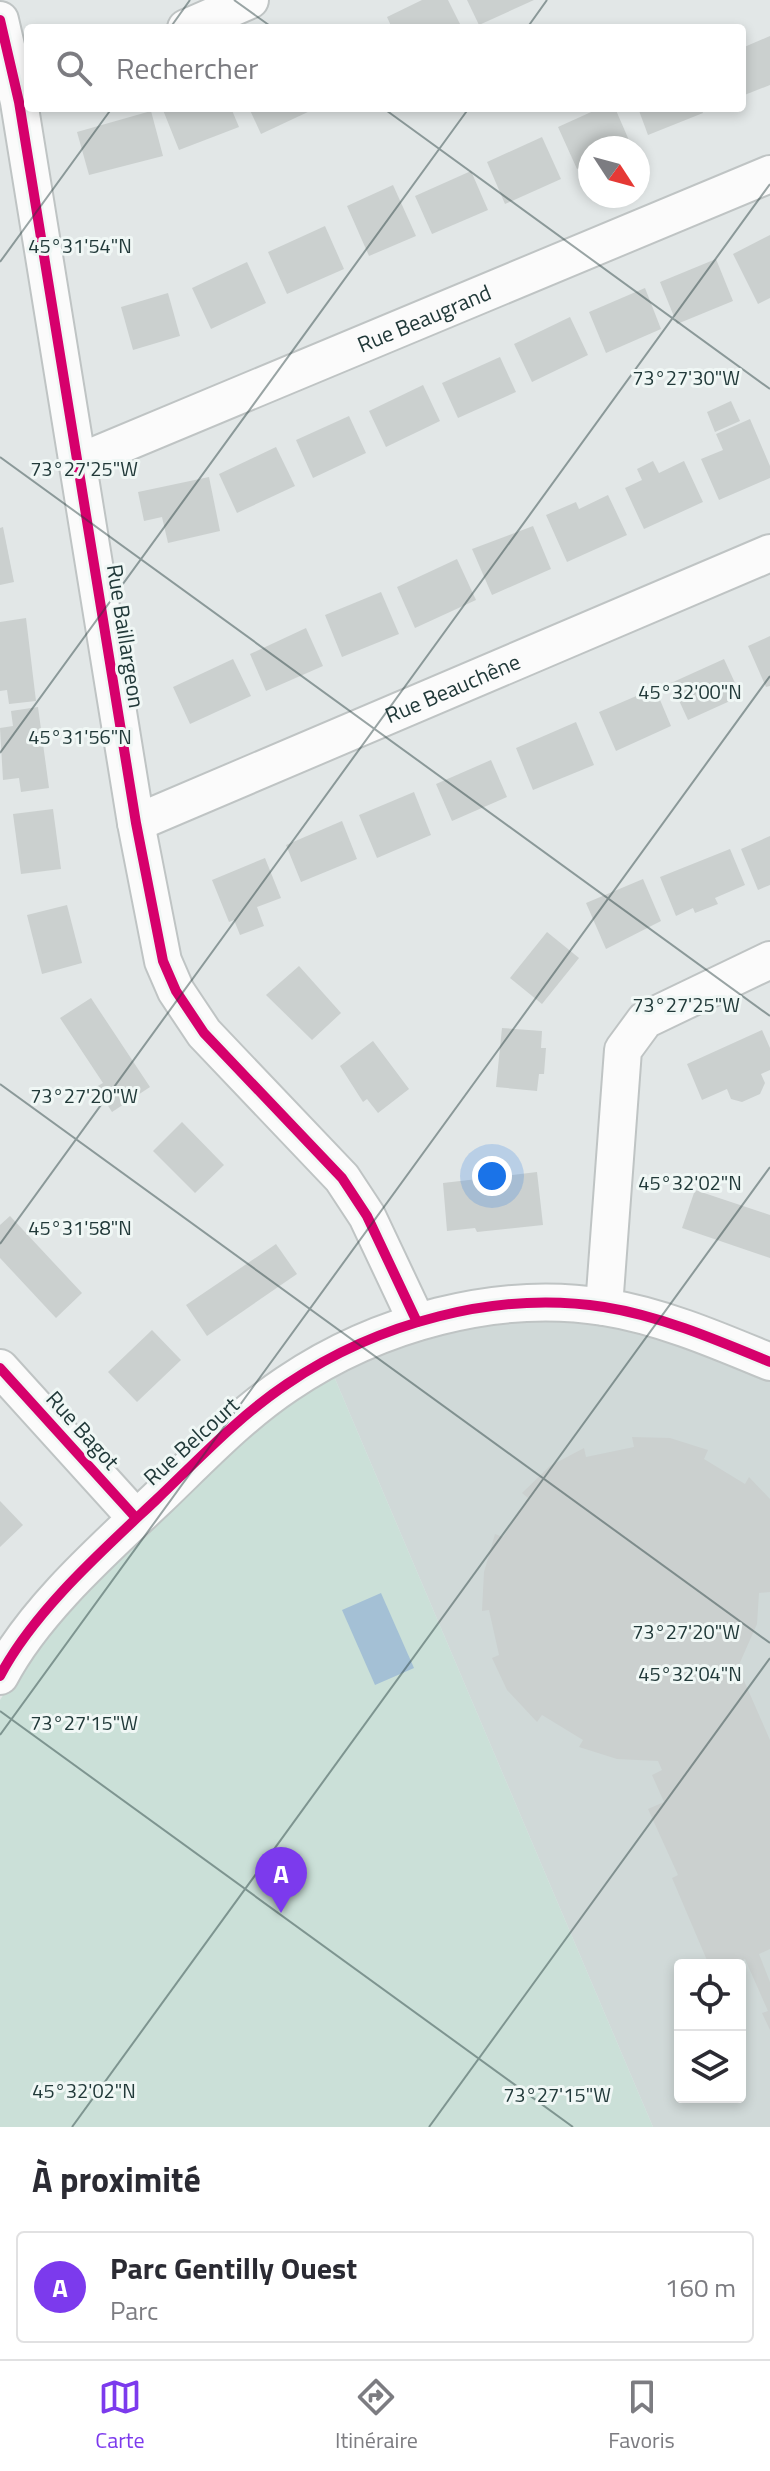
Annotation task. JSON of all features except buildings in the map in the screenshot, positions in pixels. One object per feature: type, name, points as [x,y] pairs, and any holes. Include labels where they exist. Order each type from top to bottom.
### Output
[{"type":"street","points":[[195,24],[250,0]]},
{"type":"street","name":"Rue Baillargeon","points":[[0,20],[23,100]]},
{"type":"street","name":"Rue Baillargeon","points":[[25,112],[77,463],[136,823],[163,961],[176,991],[204,1033],[342,1178],[367,1216],[417,1322]]},
{"type":"street","name":"Rue Beaugrand","points":[[77,463],[770,174]]},
{"type":"street","name":"Rue Beauchêne","points":[[136,823],[770,553]]},
{"type":"street","points":[[604,1307],[623,1050],[645,1020],[769,961]]},
{"type":"street","name":"Rue Belcourt","points":[[0,1676],[65,1588],[231,1428],[287,1384],[339,1354],[417,1322],[515,1302],[604,1307],[704,1334],[770,1362]]},
{"type":"street","name":"Rue Bagot","points":[[0,1368],[136,1518]]},
{"type":"shaded area","points":[[601,1314],[770,1372],[770,2127],[653,2127],[330,1367],[420,1329]]},
{"type":"green space","points":[[330,1367],[653,2127],[0,2127],[0,1700],[49,1623],[178,1490]]},
{"type":"water","points":[[381,1593],[414,1668],[375,1685],[342,1610]]},
{"type":"cycle path","points":[[0,20],[19,102],[136,823],[163,961],[176,991],[204,1033],[342,1178],[367,1216],[417,1322]]},
{"type":"cycle path","points":[[0,1676],[31,1628],[71,1582],[219,1439],[287,1384],[359,1344],[439,1316],[522,1303],[563,1303],[647,1316],[770,1362]]},
{"type":"cycle path","points":[[0,1368],[136,1518]]},
{"type":"place","name":"Parc Gentilly Ouest","points":[[281,1913]]}]
